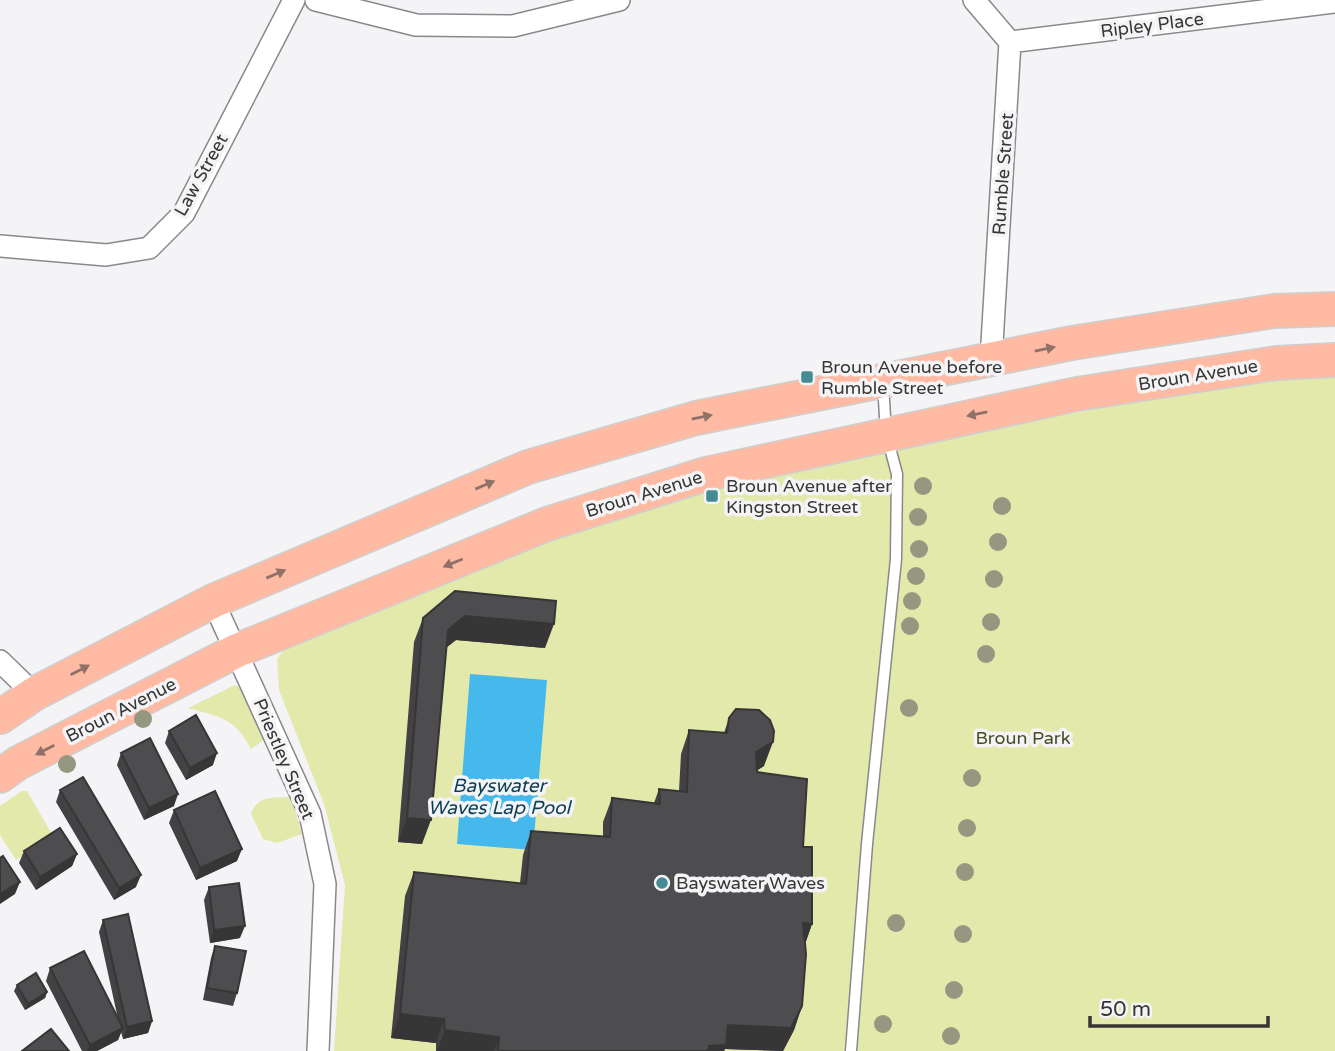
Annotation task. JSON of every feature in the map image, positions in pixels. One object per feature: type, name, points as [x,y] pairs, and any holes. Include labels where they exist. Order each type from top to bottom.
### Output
[{"type":"main road","points":[[0,716],[34,694],[213,601],[528,467],[696,418],[883,381],[1072,344],[1274,312],[1335,309]]},
{"type":"main road","name":"Broun Avenue","points":[[0,776],[18,763],[236,652],[547,524],[706,474],[886,433],[1077,394],[1276,363],[1335,360]]},
{"type":"street","name":"Law Street","points":[[0,246],[106,255],[149,248],[184,213],[294,0]]},
{"type":"street","points":[[316,0],[416,25],[499,26],[513,26],[619,0]]},
{"type":"street","points":[[974,0],[1010,42]]},
{"type":"street","name":"Ripley Place","points":[[1010,42],[1335,2]]},
{"type":"street","name":"Rumble Street","points":[[991,360],[1010,42]]},
{"type":"street","name":"Priestley Street","points":[[213,601],[310,814],[325,884],[318,1051]]},
{"type":"street","points":[[0,661],[34,694]]},
{"type":"lane","points":[[851,1051],[867,844],[896,559],[898,474],[886,433],[883,381]]},
{"type":"green space","name":"Broun Park","points":[[1335,372],[1335,1051],[334,1051],[345,885],[324,804],[279,690],[277,659],[295,634],[577,526],[760,478],[922,440],[1298,373]]},
{"type":"green space","points":[[235,685],[243,689],[271,735],[251,749],[232,724],[218,716],[188,708]]},
{"type":"green space","points":[[22,791],[27,791],[53,836],[16,860],[0,835],[0,806]]},
{"type":"green space","points":[[291,797],[302,834],[277,843],[263,839],[251,814],[254,808],[267,799]]},
{"type":"water","name":"Bayswater Waves Lap Pool","points":[[470,674],[547,680],[533,850],[457,844]]},
{"type":"building","points":[[455,591],[556,601],[554,624],[465,616],[448,630],[431,820],[407,818],[423,618]]},
{"type":"building","name":"Bayswater Waves","points":[[736,709],[759,710],[770,720],[774,731],[773,742],[756,752],[757,772],[807,779],[803,847],[812,847],[812,924],[803,923],[806,954],[802,1006],[791,1028],[728,1025],[726,1045],[709,1046],[708,1051],[498,1051],[499,1037],[445,1030],[444,1019],[400,1014],[414,872],[526,884],[531,831],[610,837],[612,798],[660,804],[659,789],[687,792],[689,730],[727,733],[729,718]]},
{"type":"building","points":[[196,715],[217,753],[190,768],[169,731]]},
{"type":"building","points":[[150,738],[178,794],[149,808],[121,753]]},
{"type":"building","points":[[83,777],[141,875],[119,888],[60,790]]},
{"type":"building","points":[[215,791],[242,849],[200,868],[174,810]]},
{"type":"building","points":[[60,828],[77,854],[40,877],[24,851]]},
{"type":"building","points":[[3,856],[20,882],[0,894],[0,858]]},
{"type":"building","points":[[239,883],[245,926],[214,930],[209,887]]},
{"type":"building","points":[[128,914],[152,1021],[127,1027],[103,920]]},
{"type":"building","points":[[215,946],[246,951],[237,993],[207,988]]},
{"type":"building","points":[[84,951],[123,1028],[90,1045],[50,968]]},
{"type":"building","points":[[36,973],[47,992],[28,1004],[17,985]]},
{"type":"building","points":[[51,1029],[69,1051],[22,1051]]},
{"type":"place","name":"Broun Avenue before Rumble Street","points":[[807,377]]},
{"type":"place","name":"Broun Avenue after Kingston Street","points":[[712,496]]},
{"type":"place","name":"Bayswater Waves","points":[[662,883]]}]
